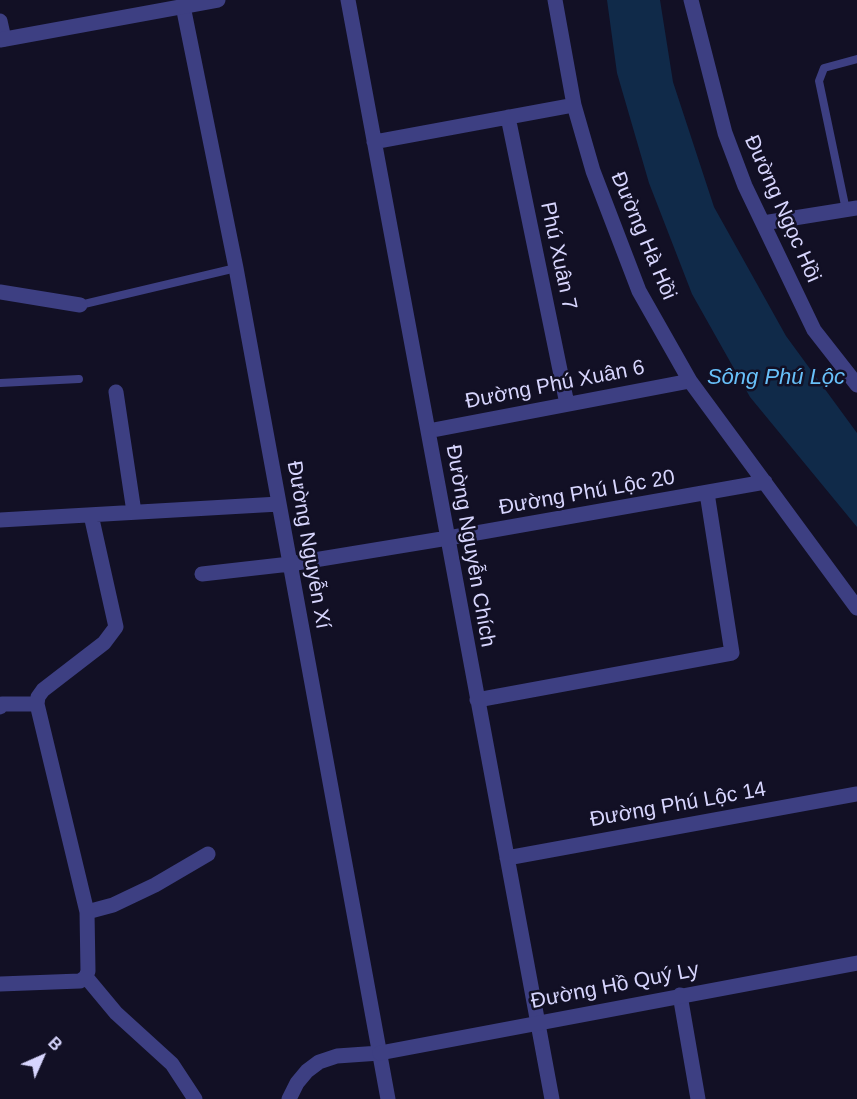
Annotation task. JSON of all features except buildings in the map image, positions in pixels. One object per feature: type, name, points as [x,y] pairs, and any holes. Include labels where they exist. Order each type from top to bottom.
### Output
[{"type":"street","points":[[0,21],[2,40],[182,3],[218,0]]},
{"type":"street","name":"Đường Nguyễn Chích","points":[[348,0],[552,1099]]},
{"type":"street","name":"Đường Hà Hồi","points":[[555,0],[574,105],[593,171],[639,291],[690,381],[857,608]]},
{"type":"street","name":"Đường Ngọc Hồi","points":[[691,0],[725,133],[745,186],[814,330],[857,385]]},
{"type":"street","name":"Đường Nguyễn Xí","points":[[182,3],[236,268],[388,1099]]},
{"type":"street","points":[[374,142],[574,105]]},
{"type":"street","name":"Phú Xuân 7","points":[[508,117],[567,404]]},
{"type":"street","points":[[763,223],[851,209]]},
{"type":"street","points":[[0,292],[80,305]]},
{"type":"street","name":"Đường Phú Xuân 6","points":[[428,431],[690,381]]},
{"type":"street","points":[[116,392],[134,512]]},
{"type":"street","name":"Đường Phú Lộc 20","points":[[202,574],[290,564],[765,482]]},
{"type":"street","points":[[477,700],[732,653],[707,493]]},
{"type":"street","points":[[0,520],[279,504]]},
{"type":"street","points":[[0,984],[80,981],[86,977],[88,971],[87,912],[37,704],[38,697],[43,690],[104,643],[116,627],[91,514]]},
{"type":"street","points":[[0,707],[2,704],[37,704]]},
{"type":"street","name":"Đường Phú Lộc 14","points":[[507,858],[857,794]]},
{"type":"street","points":[[87,912],[113,905],[155,885],[208,854]]},
{"type":"street","name":"Đường Hồ Quý Ly","points":[[289,1099],[297,1083],[307,1071],[318,1062],[337,1056],[380,1053],[857,963]]},
{"type":"street","points":[[86,977],[116,1013],[172,1064],[195,1099]]},
{"type":"street","points":[[680,995],[698,1099]]},
{"type":"lane","points":[[851,209],[819,81],[824,68],[857,59]]},
{"type":"lane","points":[[80,305],[236,268]]},
{"type":"lane","points":[[0,383],[79,379]]},
{"type":"water","name":"Sông Phú Lộc","points":[[607,0],[660,0],[673,82],[714,207],[786,336],[857,433],[857,527],[750,397],[692,294],[649,183],[617,73]]}]
